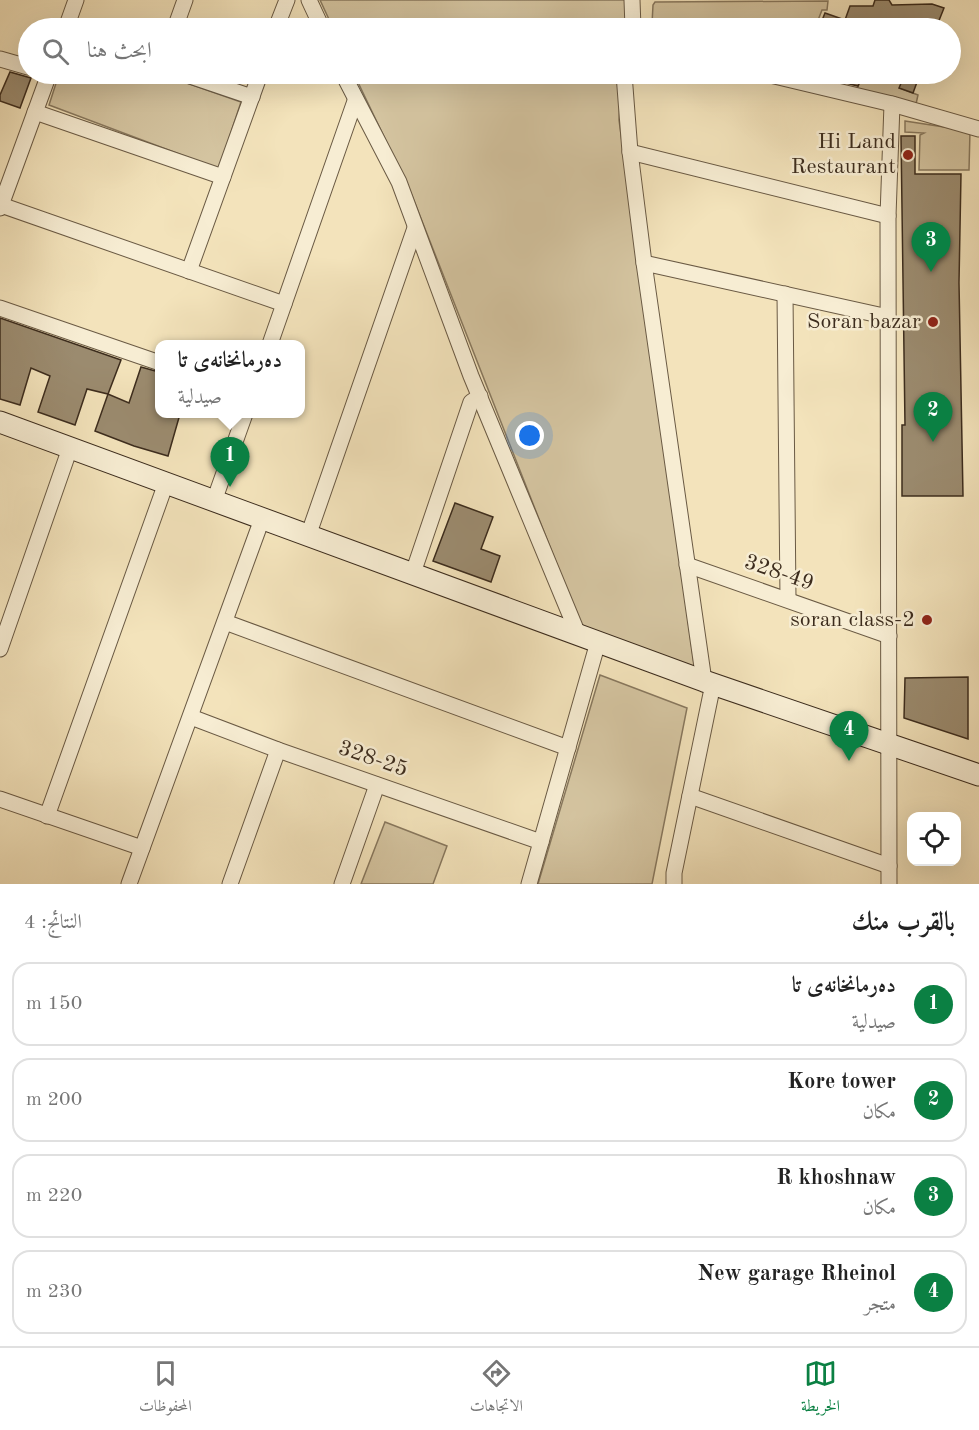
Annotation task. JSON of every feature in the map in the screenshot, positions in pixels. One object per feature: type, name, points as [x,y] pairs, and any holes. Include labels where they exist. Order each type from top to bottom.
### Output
[{"type":"street","points":[[70,18],[76,0]]},
{"type":"street","points":[[179,18],[185,0]]},
{"type":"street","points":[[280,18],[287,0]]},
{"type":"street","points":[[309,0],[317,18]]},
{"type":"street","points":[[632,0],[633,18]]},
{"type":"street","points":[[0,58],[18,64]]},
{"type":"street","points":[[45,84],[1,206],[284,304]]},
{"type":"street","points":[[214,84],[252,97]]},
{"type":"street","points":[[189,270],[257,84]]},
{"type":"street","points":[[347,84],[399,182],[480,396],[588,638],[568,748],[529,884]]},
{"type":"street","points":[[625,84],[630,152],[644,263],[687,565],[708,682],[690,796],[674,873],[674,884]]},
{"type":"street","points":[[808,84],[892,104],[979,129]]},
{"type":"street","points":[[272,340],[355,101]]},
{"type":"street","points":[[889,884],[888,216],[892,104]]},
{"type":"street","points":[[35,112],[223,177]]},
{"type":"street","points":[[630,152],[888,216]]},
{"type":"street","points":[[308,536],[416,228]]},
{"type":"street","points":[[644,263],[888,317]]},
{"type":"street","points":[[785,294],[788,599]]},
{"type":"street","points":[[0,308],[155,362]]},
{"type":"street","points":[[413,573],[471,402],[480,396]]},
{"type":"street","points":[[214,501],[244,418]]},
{"type":"street","points":[[0,422],[708,682],[979,775]]},
{"type":"street","points":[[0,648],[70,448]]},
{"type":"street","points":[[47,816],[166,483]]},
{"type":"street","points":[[129,884],[262,519]]},
{"type":"street","name":"328-49","points":[[687,565],[889,636]]},
{"type":"street","points":[[225,622],[568,748]]},
{"type":"street","name":"328-25","points":[[190,717],[541,843]]},
{"type":"street","points":[[230,884],[278,750]]},
{"type":"street","points":[[342,884],[377,785]]},
{"type":"street","points":[[690,796],[889,866]]},
{"type":"street","points":[[0,799],[142,848]]},
{"type":"shaded area","points":[[320,0],[627,0],[628,18],[328,18]]},
{"type":"shaded area","points":[[828,1],[827,10],[822,10],[819,18],[652,18],[655,2]]},
{"type":"shaded area","points":[[56,84],[190,84],[241,102],[219,169],[49,105]]},
{"type":"shaded area","points":[[359,84],[621,84],[619,120],[695,671],[583,631],[411,193]]},
{"type":"shaded area","points":[[859,84],[901,84],[900,88],[918,95],[916,104],[857,89]]},
{"type":"shaded area","points":[[905,121],[970,131],[969,170],[919,170],[920,135],[924,133],[905,132]]},
{"type":"shaded area","points":[[600,675],[687,708],[652,884],[538,884]]},
{"type":"shaded area","points":[[385,822],[447,846],[433,884],[361,884]]},
{"type":"building","points":[[875,0],[889,0],[892,5],[932,4],[944,8],[940,18],[846,18],[850,6],[873,6]]},
{"type":"building","points":[[825,13],[839,18],[823,18]]},
{"type":"building","points":[[10,72],[18,74],[18,84],[29,84],[20,108],[0,101],[0,95]]},
{"type":"building","points":[[901,84],[916,84],[913,93],[899,88]]},
{"type":"building","points":[[901,136],[915,136],[915,174],[961,174],[959,283],[963,496],[902,496],[902,425],[905,425]]},
{"type":"building","points":[[0,318],[121,360],[108,394],[87,389],[75,425],[38,412],[50,376],[31,368],[20,405],[0,399]]},
{"type":"building","points":[[141,367],[155,371],[155,418],[179,418],[168,456],[95,431],[108,394],[129,403]]},
{"type":"building","points":[[455,503],[493,517],[481,549],[500,556],[491,582],[433,561]]},
{"type":"building","points":[[968,677],[968,739],[904,718],[905,678]]},
{"type":"place","name":"Hi Land Restaurant","points":[[908,155]]},
{"type":"place","name":"R khoshnaw","points":[[931,272]]},
{"type":"place","name":"Soran bazar","points":[[933,322]]},
{"type":"place","name":"Kore tower","points":[[933,442]]},
{"type":"place","name":"دەرمانخانەی تا","points":[[230,487]]},
{"type":"place","name":"soran class-2","points":[[927,620]]},
{"type":"place","name":"New garage Rheinol","points":[[849,761]]}]
